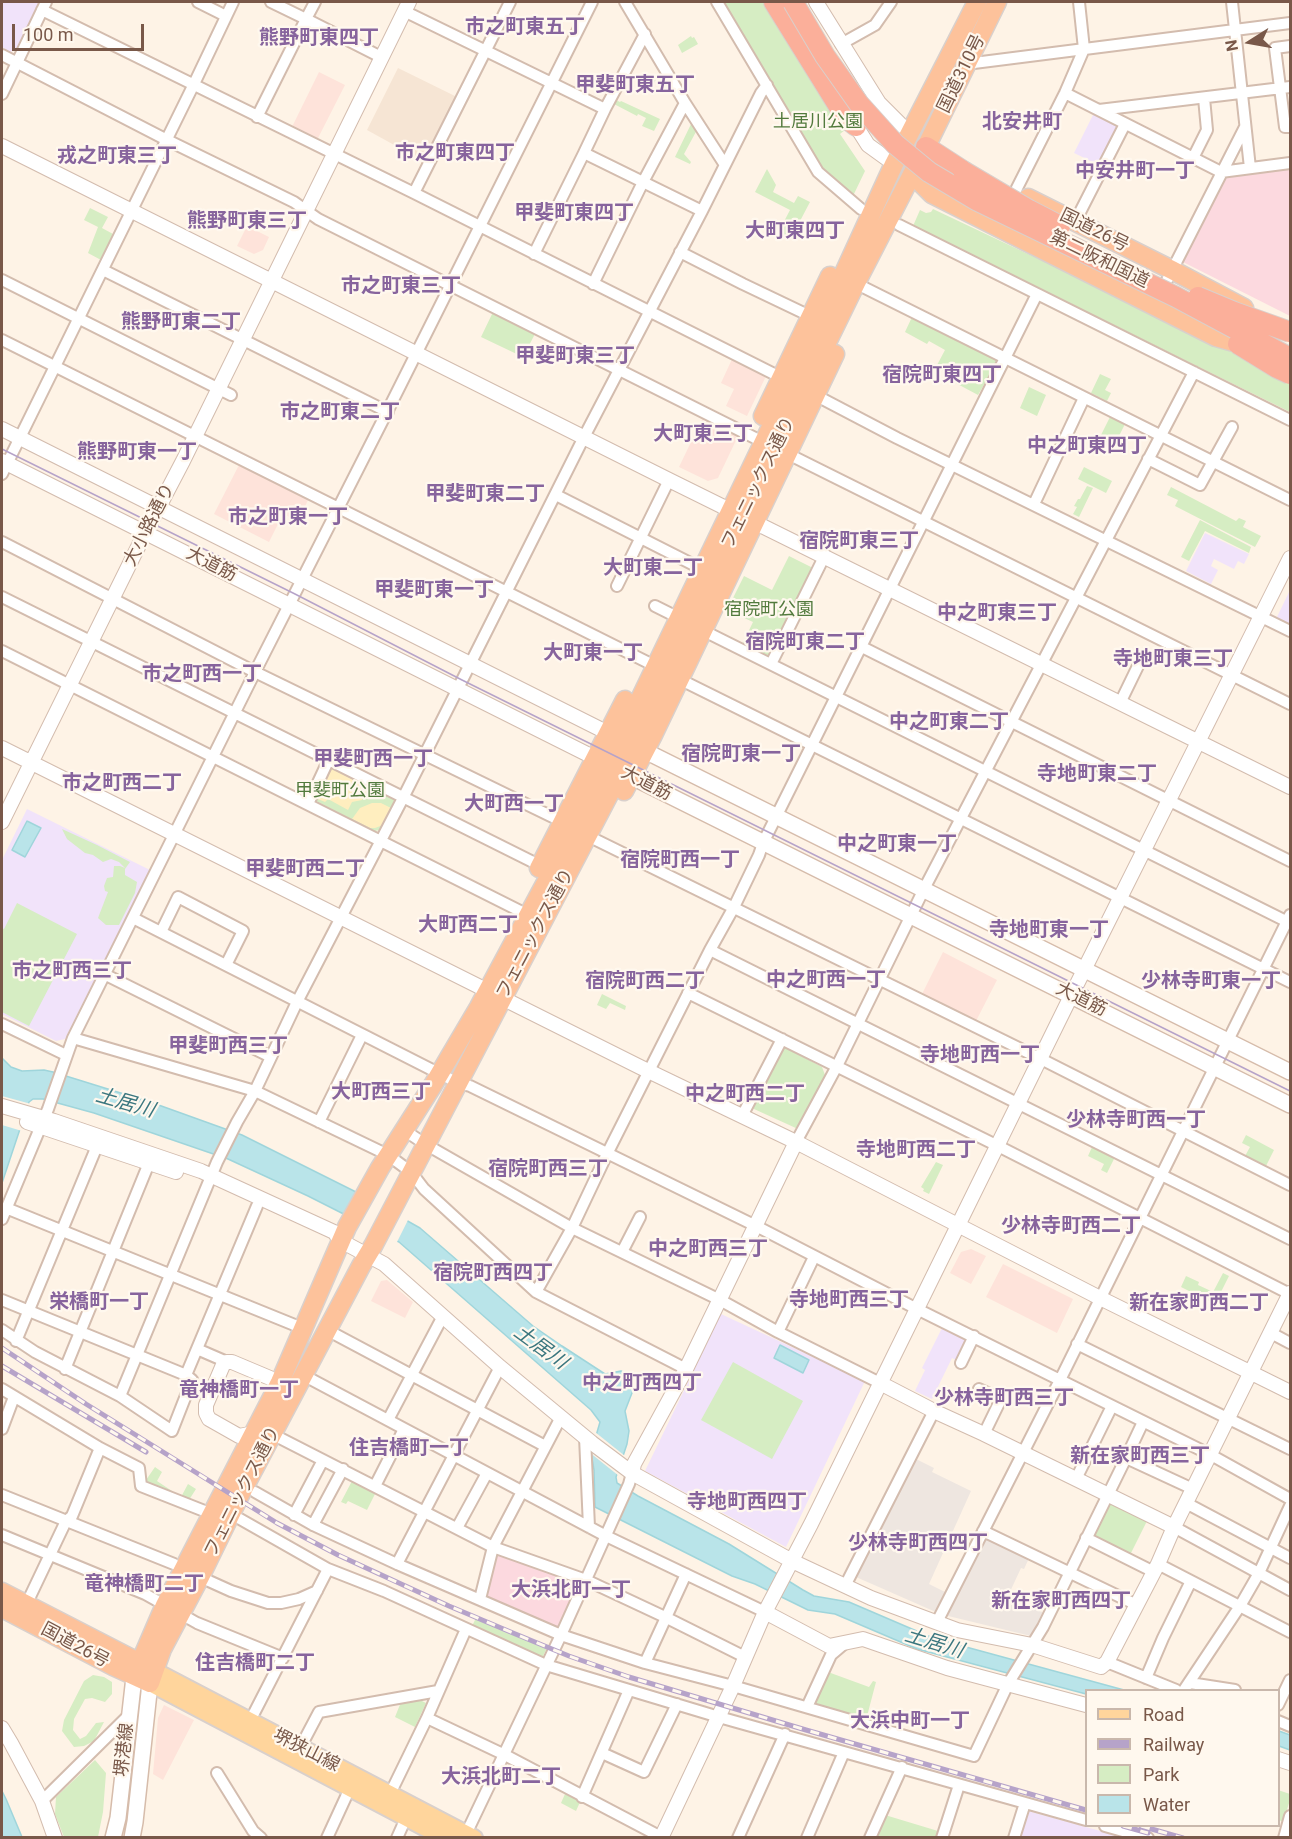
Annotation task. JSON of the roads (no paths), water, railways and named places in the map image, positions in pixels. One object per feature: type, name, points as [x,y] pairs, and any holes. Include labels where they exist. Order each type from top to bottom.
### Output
[{"type":"highway","points":[[774,2],[786,11],[846,118],[856,126]]},
{"type":"highway","points":[[793,2],[825,56],[859,104],[877,126],[907,151],[963,171],[1029,210],[1199,298],[1290,332]]},
{"type":"highway","points":[[807,2],[846,66],[907,151],[932,194],[1156,301],[1216,337],[1256,349],[1290,366]]},
{"type":"highway","points":[[799,386],[810,316],[849,280],[899,225],[913,105],[963,2]]},
{"type":"highway","name":"国道310号","points":[[907,151],[977,2]]},
{"type":"highway","name":"国道310号","points":[[907,151],[966,64],[994,3]]},
{"type":"highway","points":[[440,1074],[437,1067],[438,1060],[495,995],[522,912],[558,874],[614,768],[662,670],[697,566],[737,513],[849,280],[861,209],[907,151]]},
{"type":"highway","name":"国道26号","points":[[907,151],[1015,192],[1290,332]]},
{"type":"highway","name":"国道26号","points":[[907,151],[993,217],[1028,229],[1156,301]]},
{"type":"highway","name":"フェニックス通り","points":[[281,1385],[308,1378],[464,1085],[495,995],[614,768],[662,670],[679,618],[737,513],[849,280],[907,151]]},
{"type":"highway","name":"第二阪和国道","points":[[907,151],[1159,281],[1290,345]]},
{"type":"highway","name":"第二阪和国道","points":[[907,151],[943,181],[976,200],[1176,297],[1290,358]]},
{"type":"highway","points":[[993,217],[1190,315],[1290,374]]},
{"type":"highway","points":[[1210,291],[1224,316],[1290,350]]},
{"type":"highway","name":"フェニックス通り","points":[[144,1673],[148,1642],[167,1606],[207,1512],[247,1437],[281,1385],[302,1324],[344,1234],[387,1155],[440,1074]]},
{"type":"highway","points":[[200,1577],[240,1519],[255,1492],[277,1437],[308,1378]]},
{"type":"highway","name":"フェニックス通り","points":[[144,1673],[162,1649],[167,1606],[200,1577],[240,1495],[277,1437],[281,1385]]},
{"type":"highway","points":[[167,1606],[174,1564],[207,1512]]},
{"type":"highway","name":"国道26号","points":[[2,1592],[144,1673]]},
{"type":"highway","name":"国道26号","points":[[2,1608],[144,1673]]},
{"type":"main road","name":"大道筋","points":[[626,742],[1290,1072]]},
{"type":"main road","name":"大道筋","points":[[614,768],[1290,1105]]},
{"type":"main road","name":"堺港線","points":[[114,1834],[129,1715],[144,1673]]},
{"type":"main road","name":"堺港線","points":[[134,1837],[144,1673]]},
{"type":"main road","name":"堺狭山線","points":[[144,1673],[250,1721],[470,1836]]},
{"type":"main road","name":"堺狭山線","points":[[144,1673],[350,1788],[445,1838]]},
{"type":"street","points":[[198,2],[226,15]]},
{"type":"street","points":[[3,466],[103,270],[233,2]]},
{"type":"street","points":[[272,2],[381,57]]},
{"type":"street","points":[[257,117],[315,2]]},
{"type":"street","points":[[414,193],[510,2]]},
{"type":"street","points":[[2,1219],[66,1054],[104,974],[553,84],[592,2]]},
{"type":"street","points":[[625,2],[725,165]]},
{"type":"street","points":[[717,2],[818,172],[861,209]]},
{"type":"street","points":[[816,2],[907,151]]},
{"type":"street","points":[[841,44],[875,25],[891,2]]},
{"type":"street","points":[[1015,192],[1065,93],[1084,49],[1079,2]]},
{"type":"street","points":[[1232,2],[1250,168]]},
{"type":"street","points":[[2,94],[44,6],[193,86],[414,193],[951,465],[1290,631]]},
{"type":"street","points":[[406,6],[485,51],[605,109]]},
{"type":"street","name":"大小路通り","points":[[2,822],[406,6]]},
{"type":"street","points":[[966,64],[1290,23]]},
{"type":"street","points":[[534,254],[605,109],[645,34]]},
{"type":"street","points":[[1290,46],[1275,48],[1285,88],[1284,127],[1290,127]]},
{"type":"street","points":[[2,55],[294,202],[318,219],[1290,704]]},
{"type":"street","points":[[120,1396],[217,1162],[255,1091],[297,1002],[403,798],[555,495],[767,85]]},
{"type":"street","points":[[1098,110],[1285,88]]},
{"type":"street","points":[[1065,93],[1221,172],[1290,163]]},
{"type":"street","points":[[1194,158],[1207,130],[1204,98]]},
{"type":"street","points":[[593,284],[642,182],[685,103]]},
{"type":"street","points":[[1075,222],[1125,124]]},
{"type":"street","points":[[856,126],[868,145],[907,151]]},
{"type":"street","points":[[1156,301],[1245,127]]},
{"type":"street","points":[[2,146],[1290,788]]},
{"type":"street","points":[[584,153],[702,211]]},
{"type":"street","points":[[899,225],[1290,420]]},
{"type":"street","points":[[680,252],[810,316]]},
{"type":"street","points":[[103,270],[388,412]]},
{"type":"street","points":[[2,280],[231,395]]},
{"type":"street","points":[[849,280],[1290,500]]},
{"type":"street","points":[[536,1292],[573,1228],[607,1154],[734,907],[763,843],[1036,294]]},
{"type":"street","points":[[2,340],[1290,982]]},
{"type":"street","points":[[470,1836],[606,1536],[628,1474],[686,1369],[796,1142],[837,1066],[924,889],[1194,372]]},
{"type":"street","points":[[1034,504],[1084,398]]},
{"type":"street","points":[[1148,459],[1200,485],[1232,427]]},
{"type":"street","name":"大道筋","points":[[2,429],[626,742]]},
{"type":"street","name":"大道筋","points":[[3,466],[146,533],[614,768]]},
{"type":"street","points":[[617,586],[669,480]]},
{"type":"street","points":[[555,495],[697,566]]},
{"type":"street","points":[[2,542],[255,672],[1041,1059],[1290,1185]]},
{"type":"street","points":[[771,664],[825,555]]},
{"type":"street","points":[[427,1718],[505,1755],[661,1837],[733,1686],[765,1612],[1290,558]]},
{"type":"street","points":[[2,597],[558,874]]},
{"type":"street","points":[[679,618],[1145,851],[1289,920],[937,1622]]},
{"type":"street","points":[[862,647],[1290,861]]},
{"type":"street","points":[[2,651],[522,912]]},
{"type":"street","points":[[1120,703],[1138,666]]},
{"type":"street","points":[[2,748],[495,995],[796,1142],[957,1226],[1290,1392]]},
{"type":"street","points":[[308,804],[329,759]]},
{"type":"street","points":[[161,932],[178,897],[243,931],[226,965]]},
{"type":"street","points":[[133,918],[440,1074],[756,1226],[1211,1455],[1290,1499]]},
{"type":"street","points":[[710,950],[1290,1239]]},
{"type":"street","points":[[104,974],[271,1057]]},
{"type":"street","points":[[2,1106],[211,1180],[334,1232],[344,1234],[375,1253],[384,1264],[500,1367],[628,1474],[792,1561],[871,1598],[957,1630],[1032,1645],[1101,1667],[1107,1662],[1156,1568],[1174,1527],[1290,1294],[688,993]]},
{"type":"street","points":[[2,1024],[66,1054]]},
{"type":"street","points":[[319,1122],[362,1035]]},
{"type":"street","points":[[73,1038],[255,1091],[387,1155],[414,1176],[424,1189],[536,1292],[686,1369]]},
{"type":"street","points":[[742,1116],[782,1039]]},
{"type":"street","points":[[2,1115],[40,1118],[97,1146],[149,1164],[211,1180],[256,1206],[330,1240],[344,1234]]},
{"type":"street","points":[[404,1130],[573,1228],[720,1300],[934,1411],[1174,1527],[1290,1590]]},
{"type":"street","points":[[16,1341],[97,1146]]},
{"type":"street","points":[[65,1369],[149,1164]]},
{"type":"street","points":[[2,1330],[16,1341],[65,1369],[120,1396],[172,1431],[198,1349],[256,1206]]},
{"type":"street","points":[[6,1208],[220,1295],[302,1324]]},
{"type":"street","points":[[622,1252],[640,1217]]},
{"type":"street","points":[[778,1332],[814,1257]]},
{"type":"street","points":[[2,1300],[189,1378]]},
{"type":"street","points":[[388,1420],[443,1316]]},
{"type":"street","points":[[332,1333],[546,1446]]},
{"type":"street","points":[[1271,1334],[1290,1343]]},
{"type":"street","points":[[961,1363],[974,1336]]},
{"type":"street","points":[[1077,1344],[1290,1449]]},
{"type":"street","points":[[198,1349],[281,1385]]},
{"type":"street","points":[[227,1362],[223,1365],[207,1402],[206,1413],[212,1421],[247,1437]]},
{"type":"street","points":[[397,1564],[500,1367]]},
{"type":"street","points":[[308,1378],[606,1536],[765,1612],[829,1646],[862,1639],[948,1668],[1085,1706]]},
{"type":"street","points":[[2,1389],[100,1448],[139,1468],[141,1486],[207,1512]]},
{"type":"street","points":[[980,1389],[1001,1399],[984,1434]]},
{"type":"street","points":[[2,1429],[14,1397]]},
{"type":"street","points":[[1076,1479],[1112,1406]]},
{"type":"street","points":[[845,1586],[934,1411]]},
{"type":"street","points":[[480,1599],[493,1547],[561,1418]]},
{"type":"street","points":[[255,1492],[313,1525],[561,1635],[645,1663],[733,1686],[974,1756],[1008,1684],[1070,1574],[1143,1422]]},
{"type":"street","points":[[375,1486],[404,1429]]},
{"type":"street","points":[[277,1437],[493,1547],[586,1580],[745,1657]]},
{"type":"street","points":[[589,1440],[589,1527]]},
{"type":"street","points":[[26,1605],[66,1521],[72,1516],[100,1448]]},
{"type":"street","points":[[1126,1458],[1193,1489]]},
{"type":"street","points":[[294,1515],[323,1460]]},
{"type":"street","points":[[313,1525],[343,1469]]},
{"type":"street","points":[[457,1528],[487,1473]]},
{"type":"street","points":[[2,1495],[174,1564]]},
{"type":"street","points":[[1186,1503],[1290,1558]]},
{"type":"street","points":[[1219,1689],[1187,1687],[1259,1573],[1290,1506]]},
{"type":"street","points":[[240,1519],[328,1569],[384,1591],[546,1665],[718,1717],[1085,1820]]},
{"type":"street","points":[[984,1531],[1137,1605]]},
{"type":"street","points":[[2,1535],[145,1594],[283,1658]]},
{"type":"street","points":[[1086,1538],[1191,1581],[1290,1632]]},
{"type":"street","points":[[250,1721],[328,1569]]},
{"type":"street","points":[[645,1663],[686,1574]]},
{"type":"street","points":[[200,1577],[231,1591],[268,1603],[299,1599],[317,1591]]},
{"type":"street","points":[[1146,1678],[1191,1581]]},
{"type":"street","points":[[390,1794],[427,1718],[466,1629]]},
{"type":"street","points":[[807,1707],[831,1655],[846,1642]]},
{"type":"street","points":[[1107,1662],[1174,1689]]},
{"type":"street","points":[[1280,1701],[1290,1680]]},
{"type":"street","points":[[582,1797],[629,1690]]},
{"type":"street","points":[[300,1748],[319,1712],[438,1691]]},
{"type":"street","points":[[602,1753],[644,1772],[677,1704]]},
{"type":"street","points":[[42,1801],[129,1715]]},
{"type":"street","points":[[2,1728],[42,1801],[55,1838]]},
{"type":"street","points":[[738,1838],[785,1734]]},
{"type":"street","points":[[807,1838],[844,1752]]},
{"type":"street","points":[[870,1838],[902,1767]]},
{"type":"street","points":[[218,1773],[253,1831],[261,1838]]},
{"type":"street","points":[[942,1838],[958,1785]]},
{"type":"street","points":[[327,1838],[350,1788]]},
{"type":"street","points":[[1014,1838],[1025,1803]]},
{"type":"street","points":[[1284,1838],[1290,1816]]},
{"type":"street","points":[[397,1838],[406,1818]]},
{"type":"street","points":[[1109,1827],[1148,1838]]},
{"type":"street","points":[[114,1834],[134,1837]]},
{"type":"water","points":[[27,821],[41,828],[25,857],[12,850]]},
{"type":"water","name":"土居川","points":[[2,1058],[11,1067],[22,1071],[53,1072],[153,1103],[242,1135],[356,1192],[420,1228],[533,1326],[605,1374],[621,1371],[637,1380],[625,1411],[629,1431],[616,1477],[617,1483],[729,1544],[814,1596],[849,1602],[933,1638],[1120,1689],[1085,1689],[1085,1694],[917,1649],[835,1614],[808,1610],[755,1584],[732,1576],[595,1507],[591,1453],[600,1422],[591,1410],[399,1242],[228,1159],[94,1113],[43,1099],[33,1099],[29,1102],[2,1183]]},
{"type":"water","points":[[780,1345],[809,1360],[803,1373],[774,1358]]},
{"type":"water","points":[[1280,1731],[1290,1735],[1290,1750],[1280,1746]]},
{"type":"water","points":[[2,1791],[6,1799],[22,1837],[2,1837]]},
{"type":"tram line","points":[[2,449],[1290,1091]]},
{"type":"railway","points":[[2,1348],[86,1404],[277,1523],[338,1555],[449,1606],[569,1656],[629,1677],[1085,1810]]},
{"type":"railway","points":[[2,1366],[146,1452]]},
{"type":"railway","points":[[1127,1827],[1148,1833]]},
{"type":"railway","points":[[1144,1827],[1183,1838]]},
{"type":"district","name":"市之町東五丁","points":[[525,28]]},
{"type":"district","name":"熊野町東四丁","points":[[319,39]]},
{"type":"district","name":"甲斐町東五丁","points":[[635,86]]},
{"type":"district","name":"北安井町","points":[[1022,123]]},
{"type":"district","name":"市之町東四丁","points":[[455,154]]},
{"type":"district","name":"戎之町東三丁","points":[[117,157]]},
{"type":"district","name":"中安井町一丁","points":[[1135,172]]},
{"type":"district","name":"甲斐町東四丁","points":[[574,214]]},
{"type":"district","name":"熊野町東三丁","points":[[247,222]]},
{"type":"district","name":"大町東四丁","points":[[795,232]]},
{"type":"district","name":"市之町東三丁","points":[[401,287]]},
{"type":"district","name":"熊野町東二丁","points":[[181,323]]},
{"type":"district","name":"甲斐町東三丁","points":[[575,357]]},
{"type":"district","name":"宿院町東四丁","points":[[942,376]]},
{"type":"district","name":"市之町東二丁","points":[[340,413]]},
{"type":"district","name":"大町東三丁","points":[[703,435]]},
{"type":"district","name":"中之町東四丁","points":[[1087,447]]},
{"type":"district","name":"熊野町東一丁","points":[[137,453]]},
{"type":"district","name":"甲斐町東二丁","points":[[485,495]]},
{"type":"district","name":"市之町東一丁","points":[[288,518]]},
{"type":"district","name":"宿院町東三丁","points":[[859,542]]},
{"type":"district","name":"大町東二丁","points":[[653,569]]},
{"type":"district","name":"甲斐町東一丁","points":[[434,591]]},
{"type":"district","name":"中之町東三丁","points":[[997,614]]},
{"type":"district","name":"宿院町東二丁","points":[[805,643]]},
{"type":"district","name":"大町東一丁","points":[[593,654]]},
{"type":"district","name":"寺地町東三丁","points":[[1173,660]]},
{"type":"district","name":"市之町西一丁","points":[[202,675]]},
{"type":"district","name":"中之町東二丁","points":[[949,723]]},
{"type":"district","name":"宿院町東一丁","points":[[741,755]]},
{"type":"district","name":"甲斐町西一丁","points":[[373,760]]},
{"type":"district","name":"寺地町東二丁","points":[[1097,775]]},
{"type":"district","name":"市之町西二丁","points":[[122,784]]},
{"type":"district","name":"大町西一丁","points":[[514,805]]},
{"type":"district","name":"中之町東一丁","points":[[897,845]]},
{"type":"district","name":"宿院町西一丁","points":[[680,861]]},
{"type":"district","name":"甲斐町西二丁","points":[[305,870]]},
{"type":"district","name":"大町西二丁","points":[[468,926]]},
{"type":"district","name":"寺地町東一丁","points":[[1049,931]]},
{"type":"district","name":"市之町西三丁","points":[[72,972]]},
{"type":"district","name":"中之町西一丁","points":[[826,981]]},
{"type":"district","name":"宿院町西二丁","points":[[645,982]]},
{"type":"district","name":"少林寺町東一丁","points":[[1211,982]]},
{"type":"district","name":"甲斐町西三丁","points":[[228,1047]]},
{"type":"district","name":"寺地町西一丁","points":[[980,1056]]},
{"type":"district","name":"大町西三丁","points":[[381,1093]]},
{"type":"district","name":"中之町西二丁","points":[[745,1095]]},
{"type":"district","name":"少林寺町西一丁","points":[[1136,1121]]},
{"type":"district","name":"寺地町西二丁","points":[[916,1151]]},
{"type":"district","name":"宿院町西三丁","points":[[548,1170]]},
{"type":"district","name":"少林寺町西二丁","points":[[1071,1227]]},
{"type":"district","name":"中之町西三丁","points":[[708,1250]]},
{"type":"district","name":"宿院町西四丁","points":[[493,1274]]},
{"type":"district","name":"寺地町西三丁","points":[[849,1301]]},
{"type":"district","name":"栄橋町一丁","points":[[99,1303]]},
{"type":"district","name":"新在家町西二丁","points":[[1199,1304]]},
{"type":"district","name":"中之町西四丁","points":[[642,1384]]},
{"type":"district","name":"竜神橋町一丁","points":[[239,1391]]},
{"type":"district","name":"少林寺町西三丁","points":[[1004,1399]]},
{"type":"district","name":"住吉橋町一丁","points":[[409,1449]]},
{"type":"district","name":"新在家町西三丁","points":[[1140,1457]]},
{"type":"district","name":"寺地町西四丁","points":[[747,1503]]},
{"type":"district","name":"少林寺町西四丁","points":[[918,1544]]},
{"type":"district","name":"竜神橋町二丁","points":[[144,1585]]},
{"type":"district","name":"大浜北町一丁","points":[[571,1591]]},
{"type":"district","name":"新在家町西四丁","points":[[1061,1602]]},
{"type":"district","name":"住吉橋町二丁","points":[[255,1664]]},
{"type":"district","name":"大浜中町一丁","points":[[910,1722]]},
{"type":"district","name":"大浜北町二丁","points":[[501,1778]]},
{"type":"park label","name":"土居川公園","points":[[818,122]]},
{"type":"park label","name":"宿院町公園","points":[[769,610]]},
{"type":"park label","name":"甲斐町公園","points":[[340,791]]}]
